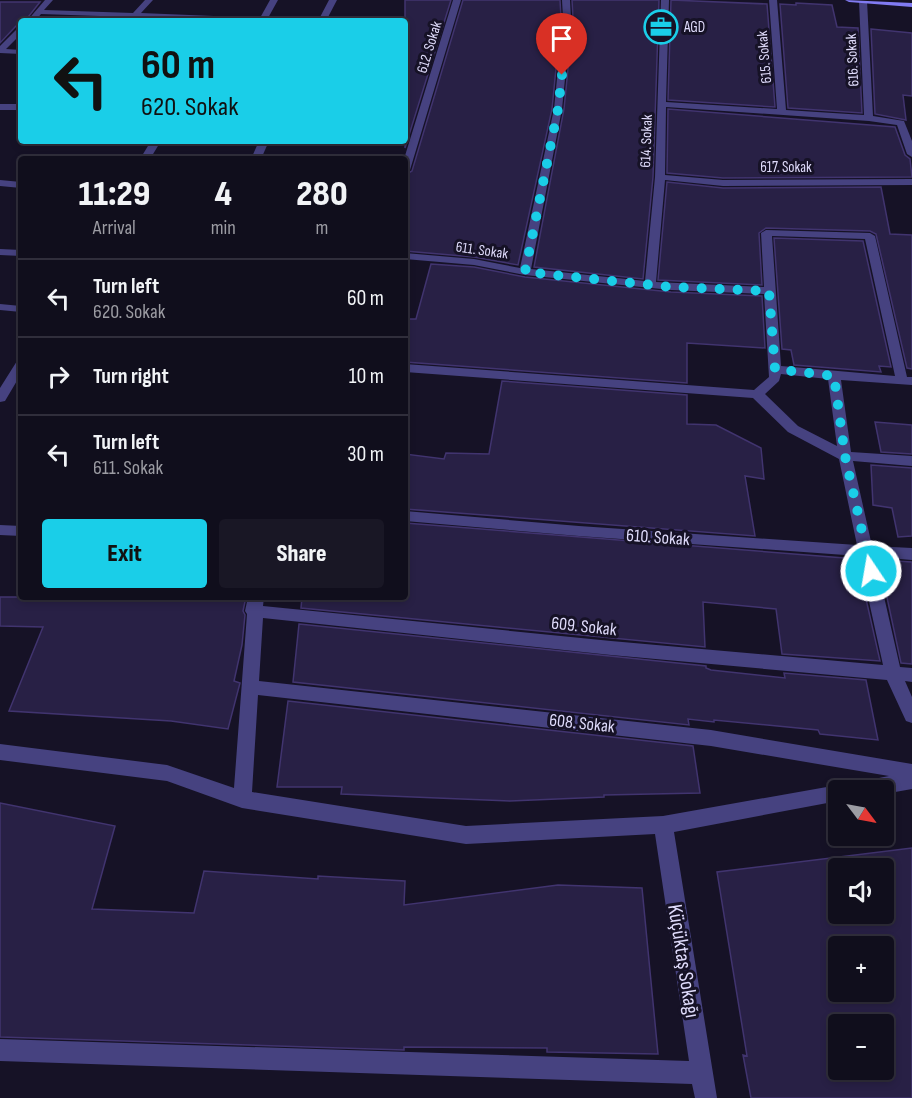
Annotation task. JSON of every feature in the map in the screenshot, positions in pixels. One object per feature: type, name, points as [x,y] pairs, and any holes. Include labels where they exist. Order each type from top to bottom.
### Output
[{"type":"main road","points":[[849,0],[912,5]]},
{"type":"street","points":[[34,18],[49,0]]},
{"type":"street","points":[[40,12],[132,18],[149,0]]},
{"type":"street","points":[[263,18],[273,0]]},
{"type":"street","points":[[324,18],[333,0]]},
{"type":"street","name":"612. Sokak","points":[[408,160],[457,0]]},
{"type":"street","points":[[525,272],[558,109],[567,18],[566,0]]},
{"type":"street","name":"614. Sokak","points":[[650,284],[660,177],[665,0]]},
{"type":"street","name":"615. Sokak","points":[[773,0],[782,111]]},
{"type":"street","name":"616. Sokak","points":[[863,1],[868,118]]},
{"type":"street","points":[[0,51],[18,33]]},
{"type":"street","points":[[0,51],[18,52]]},
{"type":"street","points":[[663,104],[782,111],[901,123],[912,154]]},
{"type":"street","points":[[0,107],[18,107]]},
{"type":"street","name":"617. Sokak","points":[[660,177],[723,183],[912,182]]},
{"type":"street","points":[[0,183],[18,185]]},
{"type":"street","points":[[757,394],[775,378],[766,233],[870,236],[907,381],[775,369]]},
{"type":"street","points":[[0,252],[18,253]]},
{"type":"street","name":"611. Sokak","points":[[408,256],[474,262],[525,272],[671,287],[769,291]]},
{"type":"street","points":[[0,307],[18,309]]},
{"type":"street","points":[[408,368],[757,394],[793,429],[845,456],[912,461]]},
{"type":"street","points":[[0,369],[18,369]]},
{"type":"street","points":[[0,398],[18,372]]},
{"type":"street","points":[[834,376],[845,456],[893,674],[912,716]]},
{"type":"street","name":"610. Sokak","points":[[408,516],[579,531],[912,554]]},
{"type":"street","points":[[0,530],[18,531]]},
{"type":"street","points":[[242,799],[255,604]]},
{"type":"street","name":"609. Sokak","points":[[255,604],[611,648],[912,675]]},
{"type":"street","name":"608. Sokak","points":[[251,687],[711,738],[912,772]]},
{"type":"street","points":[[0,752],[167,773],[242,799],[466,835],[663,825],[828,795]]},
{"type":"street","points":[[894,784],[912,781]]},
{"type":"street","name":"Küçüktaş Sokağı","points":[[663,825],[706,1098]]},
{"type":"street","points":[[0,1050],[702,1073]]},
{"type":"building","points":[[405,0],[451,0],[408,138],[408,18],[405,18]]},
{"type":"building","points":[[463,0],[560,0],[561,18],[552,109],[518,265],[474,257],[408,251],[408,173],[412,171]]},
{"type":"building","points":[[572,0],[659,0],[653,177],[643,279],[534,267],[564,109],[573,18]]},
{"type":"building","points":[[671,0],[767,4],[775,107],[668,100]]},
{"type":"building","points":[[0,2],[40,2],[27,18],[18,18],[18,26],[0,43]]},
{"type":"building","points":[[796,3],[832,5],[837,27],[858,28],[862,113],[788,108],[780,4],[796,5]]},
{"type":"building","points":[[871,29],[912,33],[912,96],[903,95],[906,120],[875,114]]},
{"type":"building","points":[[668,109],[895,127],[905,155],[910,159],[912,177],[723,178],[667,173]]},
{"type":"building","points":[[667,182],[723,188],[881,187],[890,234],[912,235],[912,369],[907,368],[876,234],[870,231],[766,228],[759,233],[762,285],[658,280]]},
{"type":"building","points":[[774,238],[863,241],[891,367],[879,366],[881,372],[794,365],[791,350],[782,349]]},
{"type":"building","points":[[431,264],[474,267],[525,277],[671,292],[762,296],[765,348],[687,343],[687,383],[408,362],[408,319],[416,319]]},
{"type":"building","points":[[502,381],[687,395],[687,424],[716,425],[761,448],[764,479],[745,476],[755,536],[408,509],[408,454],[444,459],[446,453],[489,454]]},
{"type":"building","points":[[875,422],[912,425],[912,454],[881,452]]},
{"type":"building","points":[[871,465],[912,468],[912,536],[898,537],[892,508],[873,505]]},
{"type":"building","points":[[408,523],[857,559],[880,661],[782,654],[776,609],[703,602],[705,647],[301,608],[302,600],[408,600]]},
{"type":"building","points":[[879,560],[912,562],[912,664],[901,663]]},
{"type":"building","points":[[0,597],[18,597],[18,600],[245,600],[242,645],[234,681],[240,683],[228,729],[171,721],[9,711],[43,627],[0,626]]},
{"type":"building","points":[[299,624],[706,666],[711,670],[785,678],[784,673],[866,680],[878,740],[820,734],[818,730],[688,719],[689,725],[293,682]]},
{"type":"building","points":[[288,701],[693,746],[700,793],[604,795],[604,797],[510,801],[341,794],[342,787],[277,787]]},
{"type":"building","points":[[0,803],[115,826],[92,909],[194,913],[204,871],[318,879],[318,876],[405,881],[404,905],[558,885],[642,888],[658,1054],[547,1052],[547,1048],[404,1047],[404,1050],[0,1037]]},
{"type":"building","points":[[912,848],[912,1098],[751,1098],[743,1055],[747,1056],[717,872],[828,858],[828,924],[894,924],[894,858],[831,858]]},
{"type":"place","name":"AGD","points":[[661,27]]},
{"type":"route","points":[[562,75],[558,109],[525,272],[671,287],[769,291],[775,369],[834,376],[845,456],[871,571]]}]
